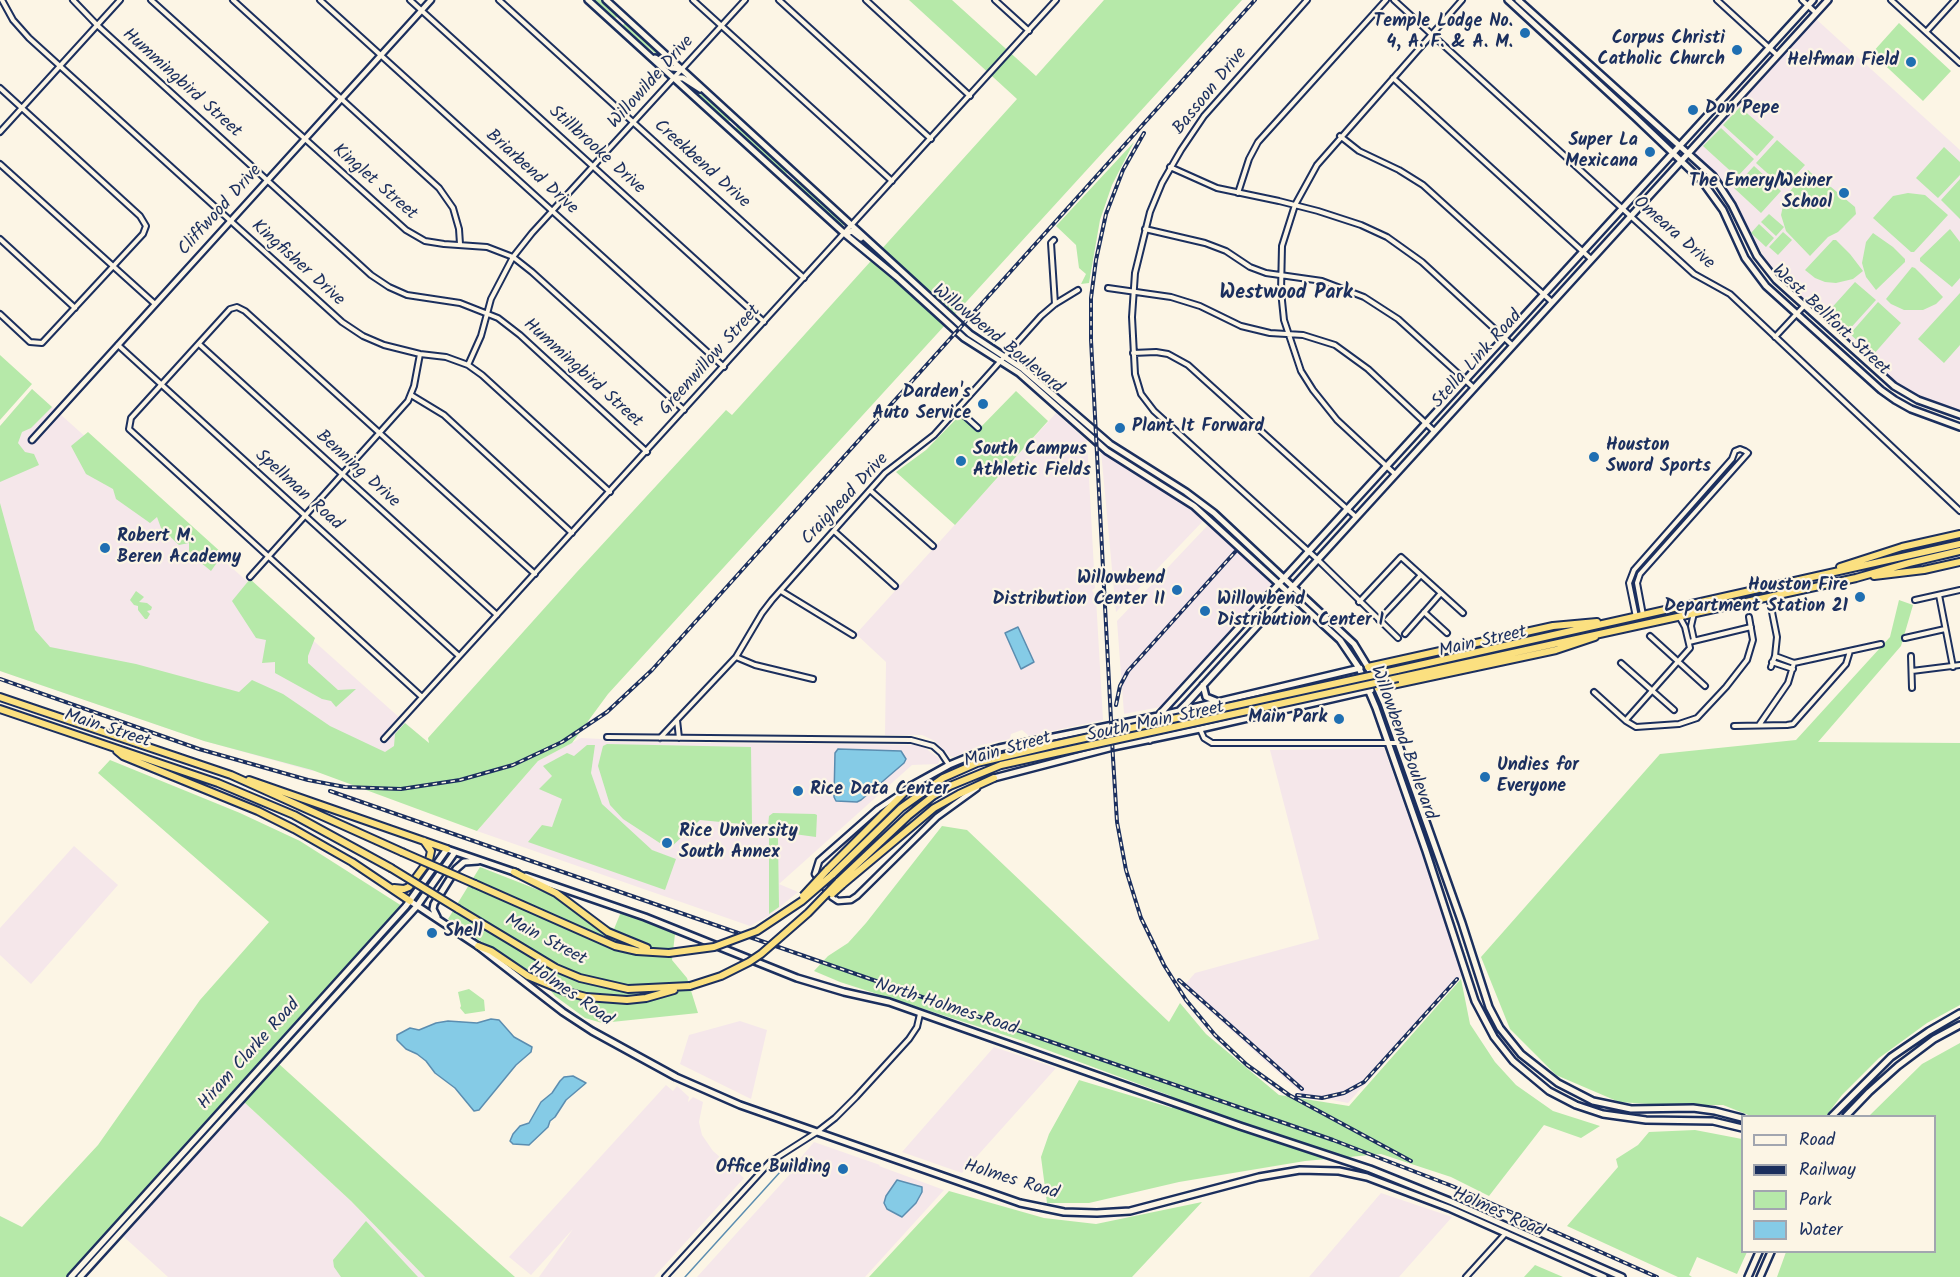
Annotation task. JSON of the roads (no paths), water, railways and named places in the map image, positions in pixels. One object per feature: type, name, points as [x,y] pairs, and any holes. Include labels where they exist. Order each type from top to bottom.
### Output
[{"type":"highway","points":[[1802,580],[1902,547],[1960,534]]},
{"type":"highway","name":"Main Street","points":[[0,698],[219,771],[615,946],[637,951],[666,953],[699,950],[741,939],[783,915],[901,808],[943,778],[976,763],[1960,544]]},
{"type":"highway","name":"Main Street","points":[[0,709],[195,774],[294,814],[391,868],[556,968],[580,978],[628,989],[681,988],[721,976],[749,962],[772,946],[840,884],[908,816],[950,786],[992,768],[1397,681],[1635,625],[1856,578],[1960,551]]},
{"type":"highway","points":[[1856,578],[1924,570],[1960,562]]},
{"type":"highway","points":[[1368,667],[1553,627],[1626,619]]},
{"type":"highway","points":[[1389,662],[1384,670],[1390,681],[1397,681]]},
{"type":"highway","points":[[1378,688],[1397,681]]},
{"type":"highway","points":[[115,749],[123,756],[294,829],[329,848],[410,901]]},
{"type":"highway","points":[[219,771],[251,780],[447,849]]},
{"type":"highway","points":[[840,884],[934,808],[994,778]]},
{"type":"highway","points":[[830,873],[911,786]]},
{"type":"highway","points":[[391,887],[404,889],[415,881],[431,855],[429,846],[424,841]]},
{"type":"highway","points":[[514,872],[556,893],[608,932],[640,947],[666,953]]},
{"type":"highway","points":[[478,946],[488,949],[528,976],[586,997],[604,1000],[637,999],[681,988]]},
{"type":"main road","name":"Willowbend Boulevard","points":[[588,0],[845,234],[970,334],[1004,356],[1107,447],[1174,492],[1209,519],[1332,632],[1353,657],[1369,690],[1426,851],[1475,1001],[1494,1037],[1523,1071],[1550,1091],[1589,1110],[1616,1117],[1713,1121],[1741,1128]]},
{"type":"main road","name":"Willowbend Boulevard","points":[[606,0],[852,225],[899,275],[964,338],[1027,377]]},
{"type":"main road","name":"West Bellfort Street","points":[[1508,0],[1682,160],[1713,195],[1742,251],[1766,286],[1895,400],[1960,427]]},
{"type":"main road","name":"West Bellfort Street","points":[[1518,0],[1713,176],[1767,270],[1804,306],[1883,377],[1906,393],[1960,416]]},
{"type":"main road","name":"Stella Link Road","points":[[1158,716],[1813,0]]},
{"type":"main road","name":"Stella Link Road","points":[[1150,740],[1225,661],[1828,0]]},
{"type":"main road","points":[[1526,17],[1531,12]]},
{"type":"main road","points":[[616,26],[623,16]]},
{"type":"main road","points":[[1567,54],[1572,49]]},
{"type":"main road","points":[[646,53],[672,68],[682,69]]},
{"type":"main road","points":[[674,78],[683,78],[714,98]]},
{"type":"main road","points":[[1635,117],[1642,110]]},
{"type":"main road","points":[[729,128],[737,120]]},
{"type":"main road","points":[[787,181],[795,172]]},
{"type":"main road","points":[[1726,217],[1736,213]]},
{"type":"main road","points":[[845,234],[852,231],[875,247]]},
{"type":"main road","points":[[1876,385],[1883,377]]},
{"type":"main road","points":[[1945,422],[1948,411]]},
{"type":"main road","name":"Willowbend Boulevard","points":[[1107,447],[1186,492],[1214,513],[1337,626],[1361,652],[1378,688],[1436,848],[1485,998],[1500,1028],[1530,1063],[1568,1090],[1593,1101],[1631,1109],[1715,1111],[1741,1118]]},
{"type":"main road","points":[[1209,519],[1214,513]]},
{"type":"main road","points":[[1332,632],[1337,626]]},
{"type":"main road","points":[[1216,653],[1225,661]]},
{"type":"main road","name":"South Main Street","points":[[911,786],[949,765],[999,748],[1132,722],[1368,667]]},
{"type":"main road","points":[[1340,673],[1349,676],[1353,686],[1348,695]]},
{"type":"main road","points":[[1203,685],[1206,697],[1218,702]]},
{"type":"main road","name":"South Main Street","points":[[994,778],[1093,752],[1378,688]]},
{"type":"main road","points":[[1132,722],[1137,742]]},
{"type":"main road","points":[[1409,802],[1418,799]]},
{"type":"main road","points":[[1426,851],[1436,848]]},
{"type":"main road","points":[[447,849],[514,872]]},
{"type":"main road","name":"Hiram Clarke Road","points":[[80,1277],[154,1184],[410,901],[447,849]]},
{"type":"main road","name":"Hiram Clarke Road","points":[[71,1277],[162,1187],[417,906],[454,852]]},
{"type":"main road","points":[[443,922],[436,916],[433,909],[434,904],[461,864],[467,861],[482,861]]},
{"type":"main road","name":"North Holmes Road","points":[[514,872],[546,881],[645,917],[797,978],[889,1002],[1240,1126],[1370,1169]]},
{"type":"main road","points":[[410,901],[478,946]]},
{"type":"main road","points":[[1452,928],[1462,923]]},
{"type":"main road","name":"Holmes Road","points":[[478,946],[563,1012],[602,1037],[702,1090],[1020,1203],[1064,1212],[1130,1211],[1259,1178],[1300,1170],[1339,1171],[1367,1177],[1449,1208],[1604,1277]]},
{"type":"main road","points":[[362,954],[368,959]]},
{"type":"main road","points":[[1475,1001],[1485,998]]},
{"type":"main road","points":[[316,1005],[322,1009]]},
{"type":"main road","points":[[1834,1115],[1891,1057],[1960,1013]]},
{"type":"main road","points":[[1847,1115],[1898,1066],[1934,1039],[1960,1025]]},
{"type":"main road","points":[[1929,1031],[1934,1039]]},
{"type":"main road","points":[[272,1053],[278,1058]]},
{"type":"main road","points":[[1523,1071],[1530,1063]]},
{"type":"main road","points":[[1862,1084],[1869,1092]]},
{"type":"main road","points":[[233,1097],[238,1102]]},
{"type":"main road","points":[[1589,1110],[1593,1101]]},
{"type":"main road","points":[[1667,1109],[1667,1119]]},
{"type":"main road","points":[[194,1140],[200,1144]]},
{"type":"main road","name":"Holmes Road","points":[[1370,1169],[1510,1227],[1612,1275],[1622,1277]]},
{"type":"main road","points":[[154,1184],[162,1187]]},
{"type":"main road","points":[[1748,1277],[1758,1253]]},
{"type":"main road","points":[[1760,1277],[1771,1253]]},
{"type":"street","name":"Kingfisher Drive","points":[[2,0],[18,27],[59,66],[349,328],[384,345],[420,354],[447,357],[468,365],[482,375],[610,492]]},
{"type":"street","name":"Hummingbird Street","points":[[74,0],[97,25],[371,275],[407,295],[460,303],[504,322],[647,452]]},
{"type":"street","points":[[0,132],[120,0]]},
{"type":"street","name":"Kinglet Street","points":[[151,0],[406,230],[425,241],[487,247],[513,257],[684,410]]},
{"type":"street","points":[[233,0],[431,179],[445,195],[457,219],[460,244]]},
{"type":"street","name":"Briarbend Drive","points":[[320,0],[724,367]]},
{"type":"street","name":"Stillbrooke Drive","points":[[410,0],[764,322]]},
{"type":"street","name":"Cliffwood Drive","points":[[32,440],[431,0]]},
{"type":"street","name":"Creekbend Drive","points":[[499,0],[804,278]]},
{"type":"street","points":[[693,0],[892,181]]},
{"type":"street","name":"Willowilde Drive","points":[[468,365],[481,336],[498,285],[513,257],[532,233],[745,0]]},
{"type":"street","points":[[778,0],[931,139]]},
{"type":"street","points":[[866,0],[970,96]]},
{"type":"street","points":[[995,0],[1029,31]]},
{"type":"street","name":"Greenwillow Street","points":[[384,739],[1056,0]]},
{"type":"street","name":"Bassoon Drive","points":[[1307,0],[1204,116],[1170,167],[1150,212],[1133,290],[1133,354],[1136,381],[1148,404],[1309,551],[1398,638]]},
{"type":"street","points":[[1238,193],[1249,159],[1258,142],[1386,0]]},
{"type":"street","name":"Omeara Drive","points":[[1394,0],[1697,276],[1725,290],[1960,511]]},
{"type":"street","points":[[1395,474],[1337,420],[1324,405],[1302,370],[1284,320],[1282,246],[1295,205],[1308,178],[1340,136],[1462,0]]},
{"type":"street","points":[[1717,0],[1777,56]]},
{"type":"street","points":[[1802,0],[1816,13]]},
{"type":"street","points":[[1892,0],[1960,63]]},
{"type":"street","points":[[1926,32],[1955,0]]},
{"type":"street","points":[[1393,78],[1591,259]]},
{"type":"street","points":[[0,88],[145,222],[143,234],[42,343],[28,339],[0,314]]},
{"type":"street","points":[[1340,136],[1359,151],[1399,170],[1423,185],[1552,302]]},
{"type":"street","points":[[0,164],[155,304]]},
{"type":"street","points":[[1170,167],[1217,188],[1295,205],[1361,225],[1399,244],[1422,262],[1512,345]]},
{"type":"street","points":[[1145,229],[1205,243],[1226,251],[1250,267],[1332,284],[1373,302],[1406,326],[1474,388]]},
{"type":"street","points":[[0,239],[75,308]]},
{"type":"street","points":[[1054,240],[1052,243],[1055,304]]},
{"type":"street","points":[[1108,288],[1133,290],[1183,300],[1250,328],[1319,339],[1335,345],[1350,354],[1434,431]]},
{"type":"street","name":"Craighead Drive","points":[[660,738],[736,657],[762,613],[885,473],[926,442],[1041,316],[1078,290]]},
{"type":"street","points":[[1775,337],[1804,306]]},
{"type":"street","points":[[422,697],[129,429],[131,418],[230,309],[237,307],[245,311],[535,574]]},
{"type":"street","name":"Benning Drive","points":[[199,344],[497,615]]},
{"type":"street","name":"Spellman Road","points":[[118,345],[459,656]]},
{"type":"street","points":[[1133,354],[1156,352],[1168,354],[1188,365],[1356,517]]},
{"type":"street","points":[[250,577],[411,395],[420,354]]},
{"type":"street","points":[[411,395],[444,415],[572,533]]},
{"type":"street","points":[[957,409],[978,428]]},
{"type":"street","points":[[1737,449],[1743,449],[1748,453],[1640,574],[1637,583],[1639,616],[1629,583],[1634,570],[1725,467],[1737,449]]},
{"type":"street","points":[[1725,467],[1731,472]]},
{"type":"street","points":[[871,491],[933,546]]},
{"type":"street","points":[[1687,511],[1692,516]]},
{"type":"street","points":[[834,531],[895,586]]},
{"type":"street","points":[[1359,602],[1401,557],[1463,613]]},
{"type":"street","points":[[1642,560],[1648,565]]},
{"type":"street","points":[[1379,621],[1421,575]]},
{"type":"street","points":[[1915,600],[1960,590]]},
{"type":"street","points":[[781,591],[853,635]]},
{"type":"street","points":[[1405,634],[1441,593]]},
{"type":"street","points":[[1939,595],[1953,667]]},
{"type":"street","points":[[1769,596],[1776,631],[1775,656],[1772,664],[1793,666],[1881,644]]},
{"type":"street","points":[[1424,612],[1447,633]]},
{"type":"street","points":[[1626,721],[1690,648],[1695,612]]},
{"type":"street","points":[[1678,616],[1692,641]]},
{"type":"street","points":[[1594,692],[1636,727],[1679,724],[1702,715],[1747,660],[1752,646],[1749,617]]},
{"type":"street","points":[[1692,641],[1751,627]]},
{"type":"street","points":[[1686,631],[1691,629]]},
{"type":"street","points":[[1905,638],[1945,629]]},
{"type":"street","points":[[1650,636],[1705,686]]},
{"type":"street","points":[[1734,726],[1793,723],[1846,664],[1850,651]]},
{"type":"street","points":[[1775,656],[1793,666]]},
{"type":"street","points":[[1911,656],[1912,688]]},
{"type":"street","points":[[736,657],[755,665],[813,679]]},
{"type":"street","points":[[1621,663],[1674,710]]},
{"type":"street","points":[[1912,671],[1960,665]]},
{"type":"street","points":[[1759,725],[1788,683],[1793,666]]},
{"type":"street","points":[[677,720],[679,738]]},
{"type":"street","points":[[1200,729],[1208,742],[1212,743],[1398,743]]},
{"type":"street","points":[[607,737],[911,740],[933,746],[949,765]]},
{"type":"street","name":"South Main Street","points":[[911,786],[878,809],[819,861],[815,874],[832,897],[838,901],[851,900],[857,896],[937,816],[994,778]]},
{"type":"street","points":[[665,1277],[770,1162],[817,1132],[849,1104],[909,1039],[917,1027],[920,1014]]},
{"type":"street","points":[[1466,1277],[1510,1227]]},
{"type":"water","points":[[1018,627],[1034,662],[1021,669],[1005,633]]},
{"type":"water","points":[[838,749],[901,751],[906,759],[861,800],[857,802],[836,801],[834,797],[835,753]]},
{"type":"water","points":[[491,1019],[499,1020],[514,1037],[532,1047],[531,1052],[516,1065],[479,1110],[474,1111],[455,1088],[435,1073],[426,1061],[406,1049],[397,1040],[397,1035],[410,1028],[419,1030],[448,1021],[477,1023]]},
{"type":"water","points":[[573,1076],[586,1083],[566,1100],[548,1127],[529,1145],[513,1144],[510,1141],[513,1134],[520,1126],[529,1123],[541,1102],[552,1093],[564,1077]]},
{"type":"water","points":[[897,1180],[922,1187],[916,1203],[902,1217],[887,1209],[884,1203]]},
{"type":"waterway","points":[[685,1277],[781,1171]]},
{"type":"railway","points":[[0,679],[199,749],[308,780],[345,787],[401,789],[460,780],[513,765],[562,742],[607,712],[652,670],[1255,0]]},
{"type":"railway","points":[[1144,133],[1123,170],[1106,214],[1091,298],[1091,340],[1113,758],[1117,822],[1126,870],[1141,918],[1164,965],[1186,1000],[1215,1035],[1247,1065],[1289,1095],[1411,1161]]},
{"type":"railway","points":[[1116,705],[1120,686],[1128,671],[1235,552]]},
{"type":"railway","points":[[330,791],[1333,1140],[1452,1186],[1657,1277]]},
{"type":"railway","points":[[1297,1095],[1322,1098],[1344,1093],[1364,1082],[1457,979]]},
{"type":"railway","points":[[1179,980],[1302,1089]]},
{"type":"place","name":"Temple Lodge No. 4, A. F. & A. M.","points":[[1525,33]]},
{"type":"place","name":"Corpus Christi Catholic Church","points":[[1737,50]]},
{"type":"place","name":"Helfman Field","points":[[1911,62]]},
{"type":"place","name":"Don Pepe","points":[[1693,110]]},
{"type":"place","name":"Super La Mexicana","points":[[1650,152]]},
{"type":"place","name":"The Emery/Weiner School","points":[[1844,193]]},
{"type":"place","name":"Darden's Auto Service","points":[[983,404]]},
{"type":"place","name":"Plant It Forward","points":[[1120,428]]},
{"type":"place","name":"Houston Sword Sports","points":[[1594,457]]},
{"type":"place","name":"South Campus Athletic Fields","points":[[961,461]]},
{"type":"place","name":"Robert M. Beren Academy","points":[[105,548]]},
{"type":"place","name":"Willowbend Distribution Center II","points":[[1177,590]]},
{"type":"place","name":"Houston Fire Department Station 21","points":[[1860,597]]},
{"type":"place","name":"Willowbend Distribution Center I","points":[[1205,611]]},
{"type":"place","name":"Main Park","points":[[1339,719]]},
{"type":"place","name":"Undies for Everyone","points":[[1485,777]]},
{"type":"place","name":"Rice Data Center","points":[[798,791]]},
{"type":"place","name":"Rice University South Annex","points":[[667,843]]},
{"type":"place","name":"Shell","points":[[432,933]]},
{"type":"place","name":"Office Building","points":[[843,1169]]},
{"type":"district","name":"Westwood Park","points":[[1286,295]]}]
